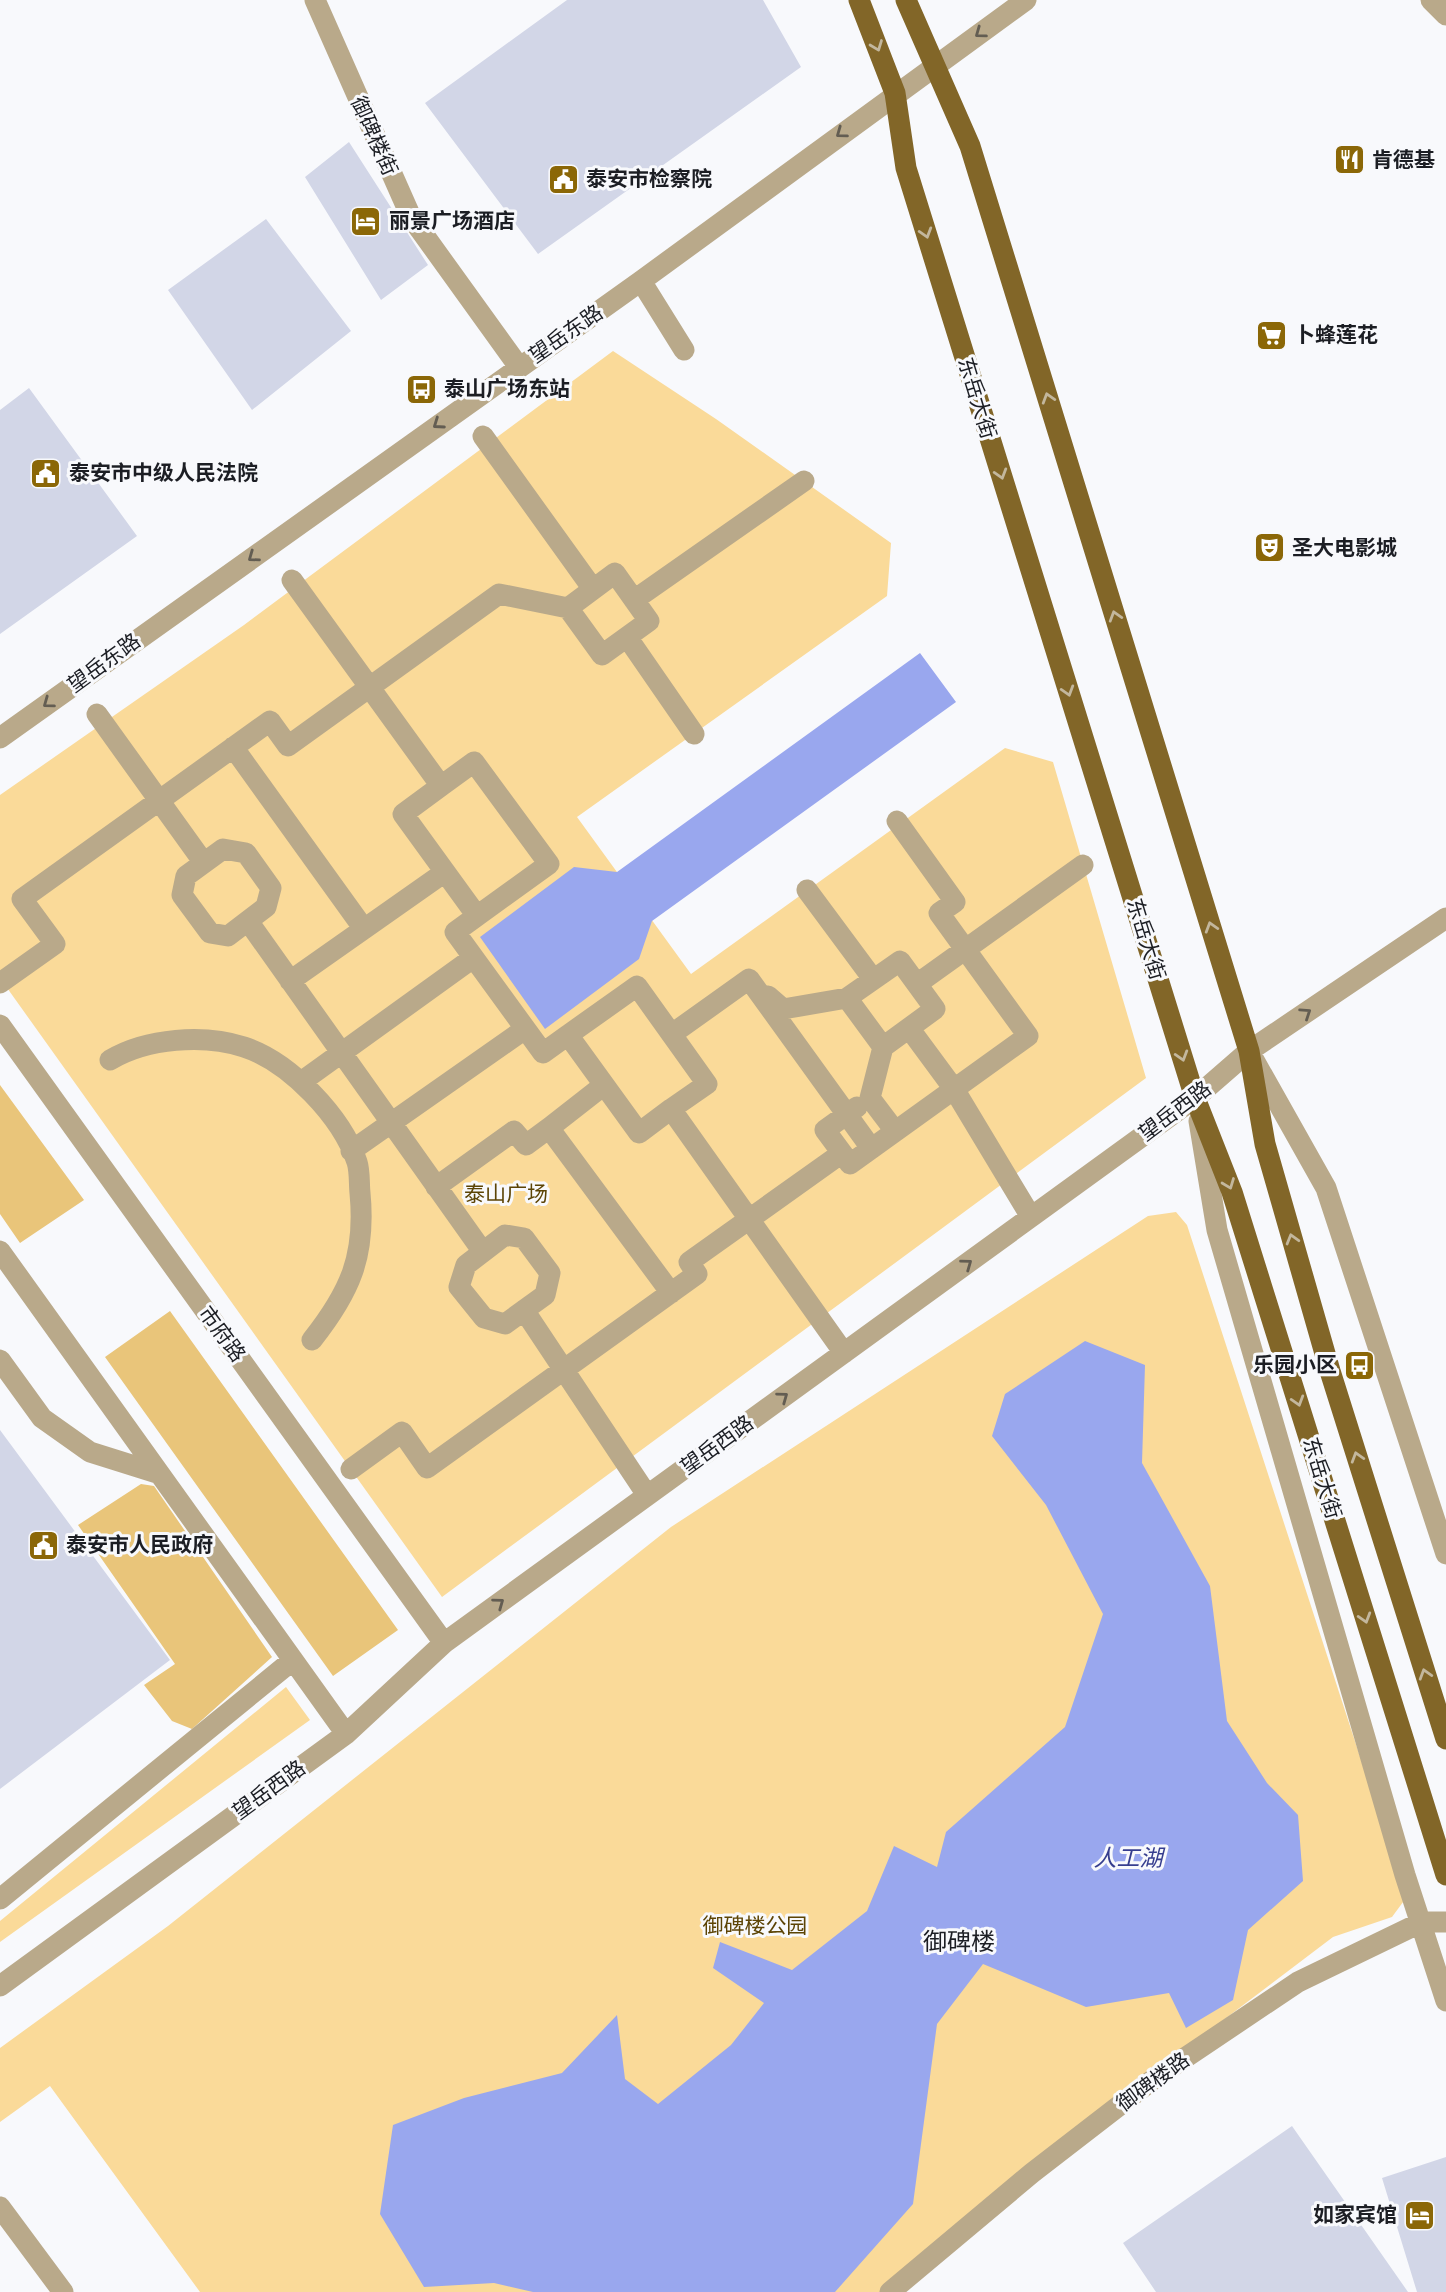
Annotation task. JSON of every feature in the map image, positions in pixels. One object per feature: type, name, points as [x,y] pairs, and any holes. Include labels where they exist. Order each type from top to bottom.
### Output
[{"type":"main road","name":"东岳大街","points":[[859,0],[895,93],[906,168],[1195,1098],[1232,1192],[1446,1875]]},
{"type":"main road","name":"东岳大街","points":[[905,0],[970,146],[1249,1051],[1265,1144],[1330,1371],[1446,1739]]},
{"type":"street","name":"御碑楼街","points":[[315,0],[411,217],[519,367]]},
{"type":"street","name":"望岳东路","points":[[0,738],[641,281],[895,93],[1026,0]]},
{"type":"street","points":[[1431,0],[1446,15]]},
{"type":"street","points":[[641,281],[684,350]]},
{"type":"street","points":[[483,436],[593,589]]},
{"type":"street","points":[[634,600],[803,481]]},
{"type":"street","points":[[0,983],[55,944],[23,899],[270,720],[288,746],[499,594],[568,608],[602,655],[649,621],[615,573],[568,608]]},
{"type":"street","points":[[292,580],[441,786]]},
{"type":"street","points":[[626,637],[694,734]]},
{"type":"street","points":[[97,714],[204,863]]},
{"type":"street","points":[[233,747],[364,929]]},
{"type":"street","points":[[477,916],[403,814],[474,762],[549,864],[455,932],[473,958],[542,1053],[637,986],[707,1084],[639,1133],[568,1035]]},
{"type":"street","points":[[749,979],[783,1009],[847,998],[900,961],[935,1009],[883,1047],[870,1098],[825,1129],[850,1164],[1028,1036],[939,913],[955,902],[897,821]]},
{"type":"street","points":[[223,849],[246,853],[271,888],[266,907],[228,936],[210,933],[182,895],[186,876],[204,863],[223,849]]},
{"type":"street","points":[[917,984],[1083,865]]},
{"type":"street","points":[[290,981],[445,872]]},
{"type":"street","points":[[807,890],[873,979]]},
{"type":"street","name":"望岳西路","points":[[0,1986],[346,1734],[444,1643],[1195,1098],[1249,1051],[1446,918]]},
{"type":"street","points":[[248,921],[484,1252]]},
{"type":"street","points":[[301,1082],[473,958]]},
{"type":"street","points":[[672,1034],[749,979]]},
{"type":"street","points":[[749,979],[871,1148]]},
{"type":"street","points":[[847,998],[883,1047]]},
{"type":"street","name":"市府路","points":[[0,1024],[444,1643]]},
{"type":"street","points":[[351,1151],[525,1028]]},
{"type":"street","points":[[909,1028],[954,1089],[1031,1217]]},
{"type":"street","points":[[110,1060],[124,1051],[154,1044],[202,1040],[246,1048],[301,1082],[332,1114],[358,1163],[363,1223],[356,1270],[336,1310],[312,1339]]},
{"type":"street","points":[[1249,1051],[1326,1188],[1446,1554]]},
{"type":"street","points":[[436,1187],[514,1131],[526,1145],[604,1085]]},
{"type":"street","points":[[870,1098],[895,1131]]},
{"type":"street","points":[[1195,1098],[1217,1230],[1401,1861],[1446,2001]]},
{"type":"street","points":[[671,1109],[844,1353]]},
{"type":"street","points":[[549,1128],[671,1293]]},
{"type":"street","points":[[351,1469],[402,1432],[427,1468],[697,1274],[689,1262],[842,1153]]},
{"type":"street","points":[[505,1235],[524,1238],[550,1273],[545,1295],[505,1324],[484,1318],[459,1287],[466,1265],[484,1252],[505,1235]]},
{"type":"street","points":[[0,1251],[346,1734]]},
{"type":"street","points":[[524,1310],[647,1495]]},
{"type":"street","points":[[0,1360],[42,1418],[90,1452],[160,1474]]},
{"type":"street","points":[[0,1899],[293,1660]]},
{"type":"street","name":"御碑楼路","points":[[890,2292],[993,2205],[1156,2078],[1298,1982],[1422,1922],[1446,1922]]},
{"type":"street","points":[[0,2207],[63,2292]]},
{"type":"green space","name":"泰山广场","points":[[613,351],[716,419],[891,543],[887,596],[577,817],[691,974],[1005,748],[1053,762],[1146,1078],[442,1597],[0,978],[0,795],[244,625]]},
{"type":"green space","name":"御碑楼公园","points":[[1176,1212],[1187,1225],[1406,1898],[1392,1917],[1333,1937],[1077,2131],[885,2292],[200,2292],[50,2086],[0,2122],[0,2048],[168,1926],[671,1527],[1148,1216]]},
{"type":"green space","points":[[286,1687],[310,1720],[0,1942],[0,1921]]},
{"type":"shaded area","points":[[0,1085],[84,1200],[20,1243],[0,1214]]},
{"type":"shaded area","points":[[170,1311],[398,1630],[333,1676],[105,1357]]},
{"type":"shaded area","points":[[141,1484],[154,1486],[272,1657],[192,1729],[172,1721],[144,1685],[175,1664],[78,1525]]},
{"type":"water","points":[[920,653],[956,702],[652,921],[639,959],[545,1029],[480,937],[574,867],[617,872]]},
{"type":"water","name":"人工湖","points":[[1085,1341],[1145,1365],[1142,1463],[1210,1586],[1227,1721],[1267,1783],[1298,1815],[1303,1881],[1248,1930],[1233,2000],[1186,2028],[1169,1993],[1086,2007],[983,1964],[937,2024],[913,2204],[835,2292],[533,2292],[494,2283],[424,2287],[380,2214],[393,2125],[464,2098],[562,2073],[617,2015],[625,2079],[658,2104],[731,2045],[764,2003],[713,1968],[720,1942],[792,1970],[867,1911],[894,1846],[937,1867],[946,1832],[1065,1727],[1103,1614],[1046,1505],[992,1436],[1005,1394]]},
{"type":"building","name":"泰安市检察院","points":[[567,0],[763,0],[801,67],[538,254],[425,103]]},
{"type":"building","name":"丽景广场酒店","points":[[349,142],[428,265],[381,300],[305,177]]},
{"type":"building","points":[[266,219],[351,331],[252,410],[168,290]]},
{"type":"building","name":"泰安市中级人民法院","points":[[29,388],[137,536],[0,634],[0,410]]},
{"type":"building","name":"泰安市人民政府","points":[[0,1430],[170,1660],[0,1789]]},
{"type":"building","points":[[1292,2126],[1408,2292],[1156,2292],[1123,2243]]},
{"type":"building","name":"如家宾馆","points":[[1446,2157],[1446,2292],[1417,2292],[1382,2178]]},
{"type":"place","name":"肯德基","points":[[1349,160]]},
{"type":"place","name":"泰安市检察院","points":[[563,179]]},
{"type":"place","name":"丽景广场酒店","points":[[366,221]]},
{"type":"place","name":"卜蜂莲花","points":[[1271,335]]},
{"type":"place","name":"泰山广场东站","points":[[421,389]]},
{"type":"place","name":"泰安市中级人民法院","points":[[46,473]]},
{"type":"place","name":"圣大电影城","points":[[1269,548]]},
{"type":"place","name":"乐园小区","points":[[1360,1365]]},
{"type":"place","name":"泰安市人民政府","points":[[43,1545]]},
{"type":"place","name":"如家宾馆","points":[[1420,2215]]},
{"type":"district","name":"御碑楼","points":[[959,1942]]}]
